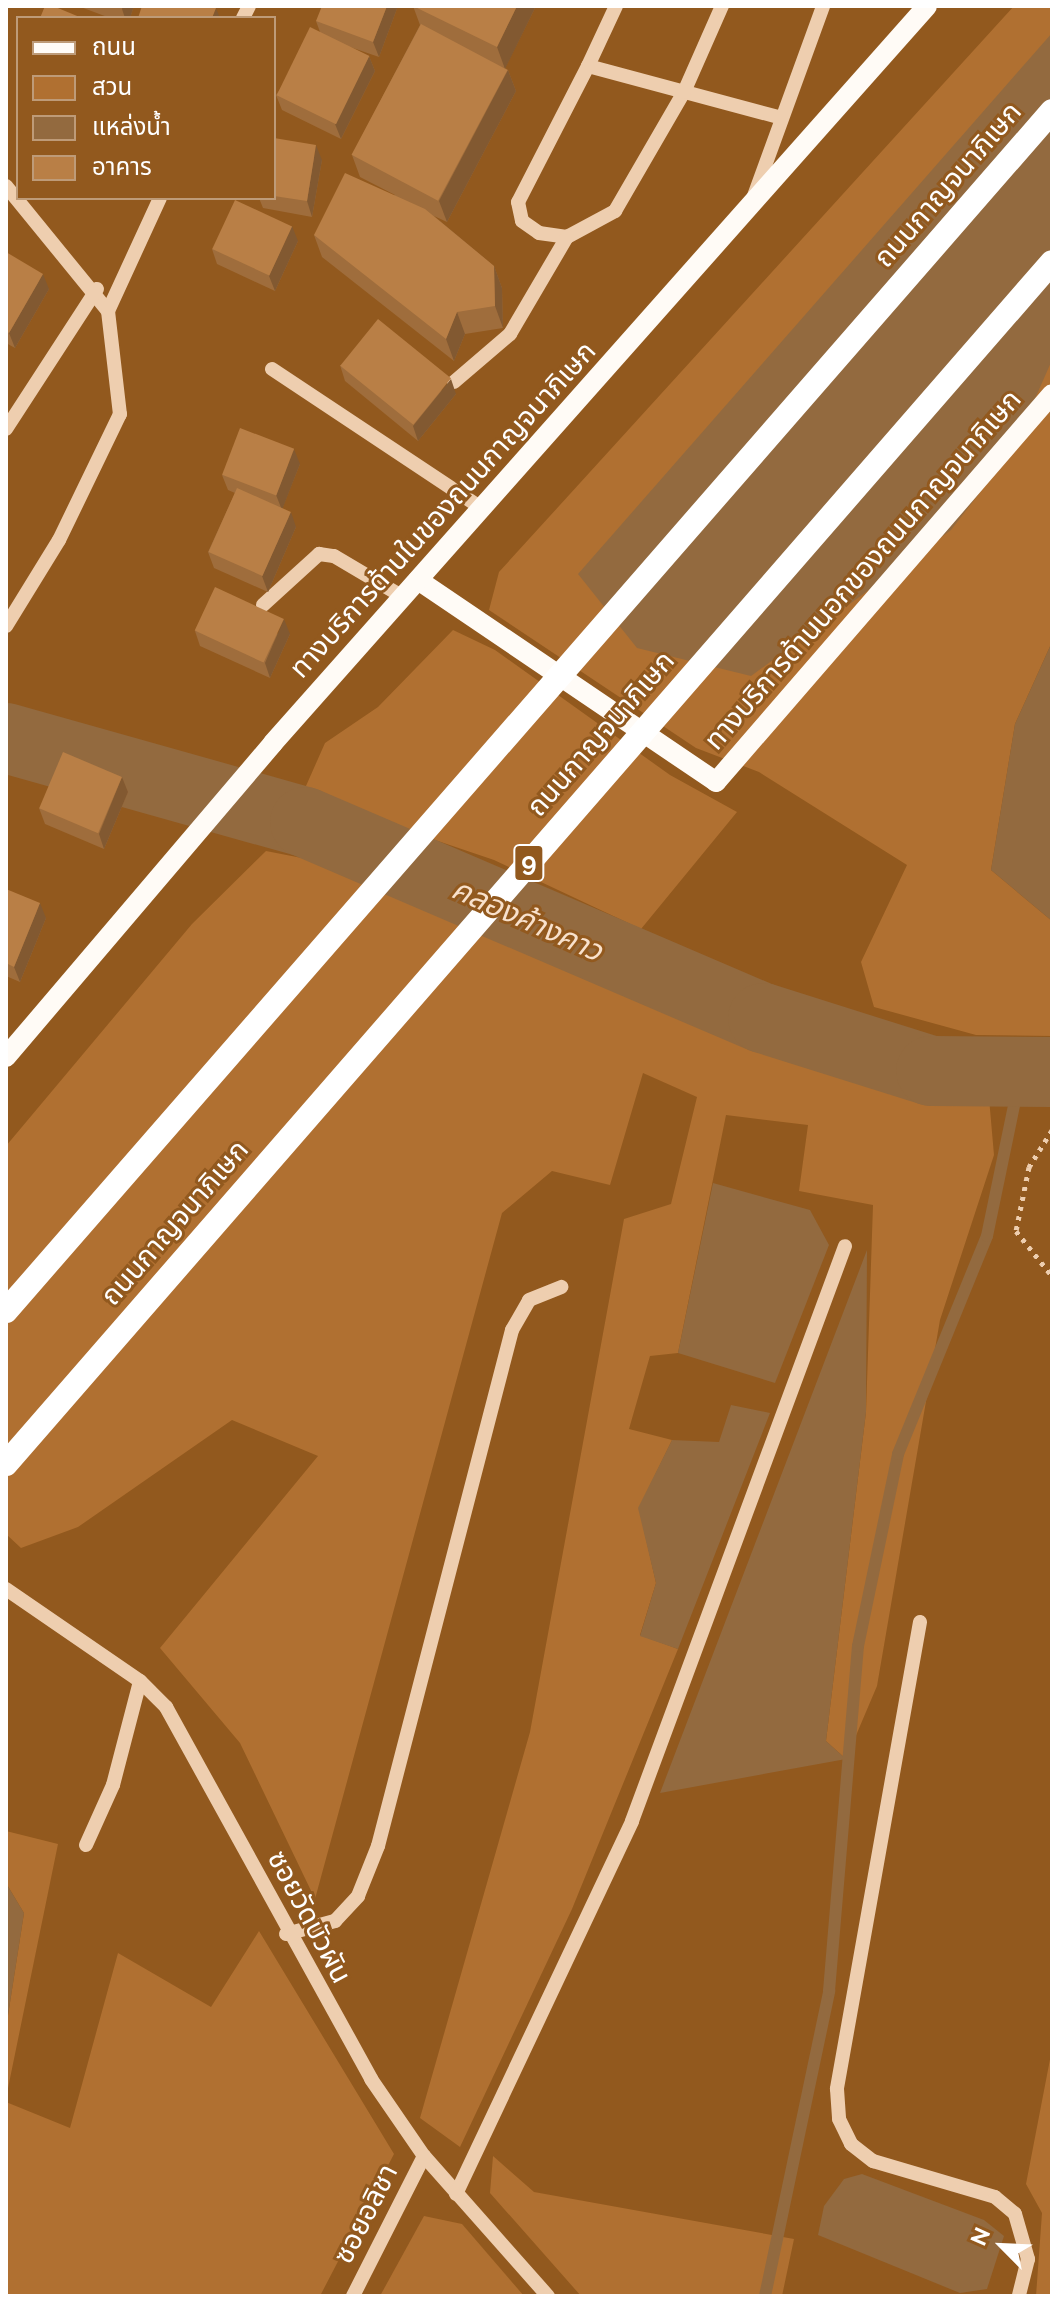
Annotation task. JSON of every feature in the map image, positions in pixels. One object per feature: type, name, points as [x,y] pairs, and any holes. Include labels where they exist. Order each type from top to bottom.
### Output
[{"type":"highway","name":"ถนนกาญจนาภิเษก","points":[[6,1311],[1052,111]]},
{"type":"highway","name":"ถนนกาญจนาภิเษก","points":[[6,1464],[1052,262]]},
{"type":"main road","name":"ทางบริการด้านในของถนนกาญจนาภิเษก","points":[[6,1057],[273,743],[927,6]]},
{"type":"main road","name":"ทางบริการด้านนอกของถนนกาญจนาภิเษก","points":[[418,580],[716,782],[1052,394]]},
{"type":"street","points":[[567,237],[539,233],[522,221],[518,202],[616,6]]},
{"type":"street","points":[[454,382],[510,334],[567,237],[615,211],[684,92],[722,6]]},
{"type":"street","points":[[750,208],[779,117],[823,6]]},
{"type":"street","points":[[588,66],[779,117]]},
{"type":"street","points":[[6,626],[59,540],[120,414],[108,311],[97,289],[18,200]]},
{"type":"street","points":[[108,311],[159,200]]},
{"type":"street","points":[[6,429],[97,289]]},
{"type":"street","points":[[272,369],[481,508]]},
{"type":"street","points":[[263,605],[319,554],[334,556],[403,597]]},
{"type":"street","points":[[456,2194],[627,1832],[845,1246]]},
{"type":"street","points":[[286,1934],[335,1921],[358,1896],[378,1846],[512,1330],[529,1300],[562,1287]]},
{"type":"street","name":"ซอยวัดบัวผัน","points":[[8,1594],[140,1681],[194,1752],[286,1934],[424,2156],[548,2296]]},
{"type":"street","points":[[920,1622],[837,2089],[839,2119],[851,2144],[873,2161],[995,2197],[1015,2214],[1028,2259],[1019,2296]]},
{"type":"street","points":[[86,1845],[113,1785],[140,1681]]},
{"type":"street","name":"ซอยอลิชา","points":[[353,2296],[424,2156]]},
{"type":"path","points":[[1052,1130],[1029,1167],[1016,1231],[1052,1276]]},
{"type":"green space","points":[[1014,6],[1052,6],[1052,642],[1015,724],[991,870],[1052,921],[1052,1036],[976,1035],[874,1007],[861,962],[907,865],[759,772],[696,748],[489,610],[499,572]]},
{"type":"green space","points":[[453,630],[495,650],[670,775],[737,812],[641,929],[494,860],[302,795],[325,743],[378,707]]},
{"type":"green space","points":[[266,851],[348,867],[535,957],[586,961],[929,1092],[989,1098],[994,1155],[940,1320],[877,1686],[846,1759],[826,1741],[866,1412],[873,1205],[799,1191],[808,1125],[726,1115],[678,1353],[650,1356],[629,1429],[672,1440],[639,1508],[656,1583],[640,1635],[678,1649],[572,1909],[460,2147],[420,2118],[530,1732],[624,1219],[671,1204],[697,1097],[643,1073],[610,1185],[552,1171],[502,1213],[315,1899],[240,1743],[160,1648],[318,1456],[232,1420],[78,1527],[21,1548],[6,1534],[6,1146],[192,924]]},
{"type":"green space","points":[[6,1831],[58,1844],[6,2098],[6,2028],[24,1913],[6,1883]]},
{"type":"green space","points":[[259,1931],[394,2154],[320,2296],[6,2296],[6,2102],[70,2128],[118,1953],[211,2007]]},
{"type":"green space","points":[[1052,2049],[1052,2296],[1036,2296],[1042,2213],[1026,2184]]},
{"type":"green space","points":[[493,2156],[534,2192],[794,2239],[782,2296],[581,2296],[490,2193]]},
{"type":"green space","points":[[424,2216],[462,2224],[524,2296],[380,2296]]},
{"type":"water","points":[[1052,33],[1052,360],[1012,451],[951,530],[751,676],[637,648],[578,574]]},
{"type":"water","points":[[1052,642],[1052,921],[991,870],[1015,724]]},
{"type":"water","points":[[713,1183],[810,1210],[829,1245],[775,1383],[678,1353]]},
{"type":"water","points":[[867,1250],[866,1412],[826,1741],[846,1759],[660,1793]]},
{"type":"water","points":[[731,1405],[770,1413],[678,1649],[640,1636],[656,1583],[638,1508],[672,1440],[719,1442]]},
{"type":"water","points":[[6,1883],[24,1913],[6,2028]]},
{"type":"water","points":[[862,2174],[984,2220],[1004,2236],[987,2289],[960,2293],[818,2235],[824,2206],[844,2179]]},
{"type":"building","points":[[45,6],[53,6],[77,16],[41,16]]},
{"type":"building","points":[[142,6],[216,8],[213,16],[139,16]]},
{"type":"building","points":[[322,6],[387,6],[373,42],[316,21]]},
{"type":"building","points":[[413,6],[517,6],[497,47]]},
{"type":"building","points":[[421,24],[508,70],[438,201],[352,155]]},
{"type":"building","points":[[310,27],[369,56],[336,124],[277,95]]},
{"type":"building","points":[[276,138],[316,145],[307,201],[276,196]]},
{"type":"building","points":[[345,173],[425,209],[494,266],[495,306],[457,312],[446,339],[314,235]]},
{"type":"building","points":[[235,200],[292,227],[269,276],[212,249]]},
{"type":"building","points":[[6,252],[43,274],[9,333],[6,331]]},
{"type":"building","points":[[378,319],[451,378],[413,425],[340,366]]},
{"type":"building","points":[[240,428],[294,449],[276,495],[222,475]]},
{"type":"building","points":[[237,488],[291,512],[262,576],[209,552]]},
{"type":"building","points":[[215,587],[284,619],[264,663],[195,631]]},
{"type":"building","points":[[63,752],[122,777],[98,833],[39,808]]},
{"type":"building","points":[[6,889],[40,903],[14,967],[6,963]]},
{"type":"waterway","name":"คลองค้างคาว","points":[[6,738],[305,822],[763,1018],[931,1071],[1052,1072]]},
{"type":"waterway","points":[[765,2296],[829,1991],[858,1646],[898,1454],[987,1236],[1021,1072]]}]
